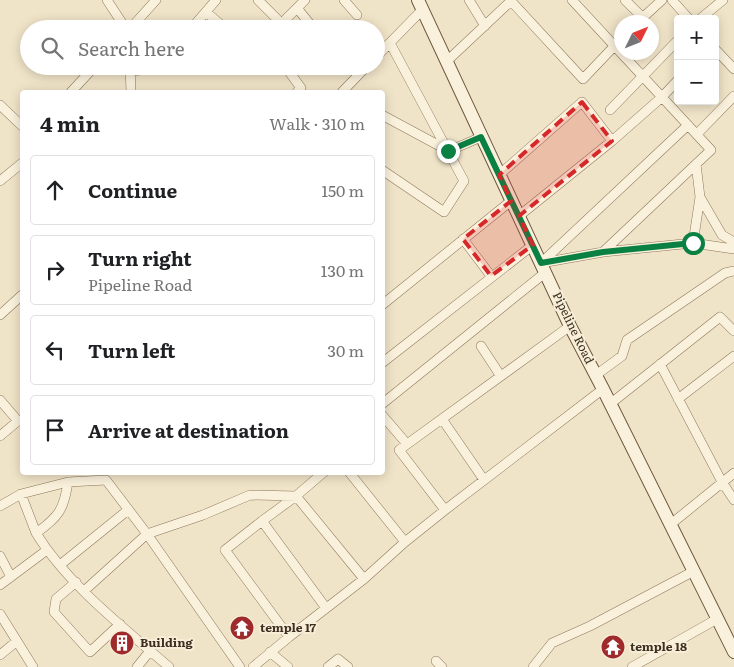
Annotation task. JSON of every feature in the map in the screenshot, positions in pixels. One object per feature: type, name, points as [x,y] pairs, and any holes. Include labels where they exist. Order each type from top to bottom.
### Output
[{"type":"main road","name":"Pipeline Road","points":[[420,5],[570,326],[603,388],[734,652]]},
{"type":"street","points":[[138,20],[156,0]]},
{"type":"street","points":[[199,20],[216,0]]},
{"type":"street","points":[[258,0],[273,20]]},
{"type":"street","points":[[284,20],[305,0]]},
{"type":"street","points":[[344,0],[357,15]]},
{"type":"street","points":[[469,0],[485,26]]},
{"type":"street","points":[[447,61],[511,1],[583,79],[614,45],[572,0]]},
{"type":"street","points":[[625,0],[636,15]]},
{"type":"street","points":[[646,15],[662,0]]},
{"type":"street","points":[[672,0],[685,15]]},
{"type":"street","points":[[705,15],[723,0]]},
{"type":"street","points":[[111,2],[121,20]]},
{"type":"street","points":[[385,48],[420,5]]},
{"type":"street","points":[[297,8],[307,20]]},
{"type":"street","points":[[206,12],[215,20]]},
{"type":"street","points":[[385,172],[444,212],[464,181],[390,43]]},
{"type":"street","points":[[610,110],[674,44]]},
{"type":"street","points":[[719,53],[734,69]]},
{"type":"street","points":[[603,252],[711,150],[628,60]]},
{"type":"street","points":[[73,90],[87,75]]},
{"type":"street","points":[[130,75],[131,90]]},
{"type":"street","points":[[292,75],[301,88],[299,90]]},
{"type":"street","points":[[344,90],[358,75]]},
{"type":"street","points":[[519,216],[612,141],[674,84]]},
{"type":"street","points":[[697,134],[734,96]]},
{"type":"street","points":[[499,175],[582,102],[612,141]]},
{"type":"street","points":[[0,105],[20,124]]},
{"type":"street","points":[[385,117],[448,151]]},
{"type":"street","points":[[385,401],[544,267],[688,125]]},
{"type":"street","points":[[448,151],[481,137]]},
{"type":"street","points":[[693,243],[700,197],[696,164]]},
{"type":"street","points":[[0,181],[20,165]]},
{"type":"street","points":[[700,197],[722,236],[734,242]]},
{"type":"street","points":[[385,303],[512,201]]},
{"type":"street","points":[[463,240],[491,276]]},
{"type":"street","points":[[544,267],[603,252],[693,243],[734,249]]},
{"type":"street","points":[[385,361],[533,244]]},
{"type":"street","points":[[596,375],[622,356],[627,340],[725,272],[734,271]]},
{"type":"street","points":[[0,314],[20,297]]},
{"type":"street","points":[[610,404],[720,317],[734,331]]},
{"type":"street","points":[[445,510],[399,450],[570,326]]},
{"type":"street","points":[[482,346],[500,375]]},
{"type":"street","points":[[678,400],[734,356]]},
{"type":"street","points":[[660,364],[722,482],[734,500]]},
{"type":"street","points":[[253,667],[289,636],[364,579],[404,542],[603,388]]},
{"type":"street","points":[[0,400],[20,420],[0,436]]},
{"type":"street","points":[[385,418],[407,444]]},
{"type":"street","points":[[442,419],[484,480]]},
{"type":"street","points":[[671,524],[734,473]]},
{"type":"street","points":[[289,636],[225,550],[320,475]]},
{"type":"street","points":[[352,475],[404,542]]},
{"type":"street","points":[[0,506],[21,494],[68,482],[106,480],[147,534],[240,667]]},
{"type":"street","points":[[36,533],[58,516],[66,498],[68,482]]},
{"type":"street","points":[[21,494],[36,533],[47,550],[96,604],[169,667]]},
{"type":"street","points":[[84,591],[147,534],[202,515],[250,494],[296,496],[364,579]]},
{"type":"street","points":[[60,565],[128,510]]},
{"type":"street","points":[[262,522],[326,608]]},
{"type":"street","points":[[0,585],[47,550]]},
{"type":"street","points":[[0,556],[11,577]]},
{"type":"street","points":[[532,667],[552,643],[590,626],[694,571]]},
{"type":"street","points":[[76,582],[56,599],[54,612],[90,652],[120,624]]},
{"type":"street","points":[[0,614],[33,667]]},
{"type":"street","points":[[632,667],[717,619]]},
{"type":"street","points":[[0,655],[17,641]]},
{"type":"street","points":[[137,667],[150,651]]},
{"type":"street","points":[[270,652],[288,667]]},
{"type":"street","points":[[328,667],[338,659],[348,667]]},
{"type":"highlighted area","points":[[582,102],[612,141],[519,216],[533,245],[491,276],[463,239],[511,201],[499,175]]},
{"type":"place","name":"temple 17","points":[[242,628]]},
{"type":"place","name":"Building","points":[[122,643]]},
{"type":"place","name":"temple 18","points":[[613,647]]},
{"type":"route","points":[[448,151],[481,137],[541,263],[603,252],[693,243]]}]
